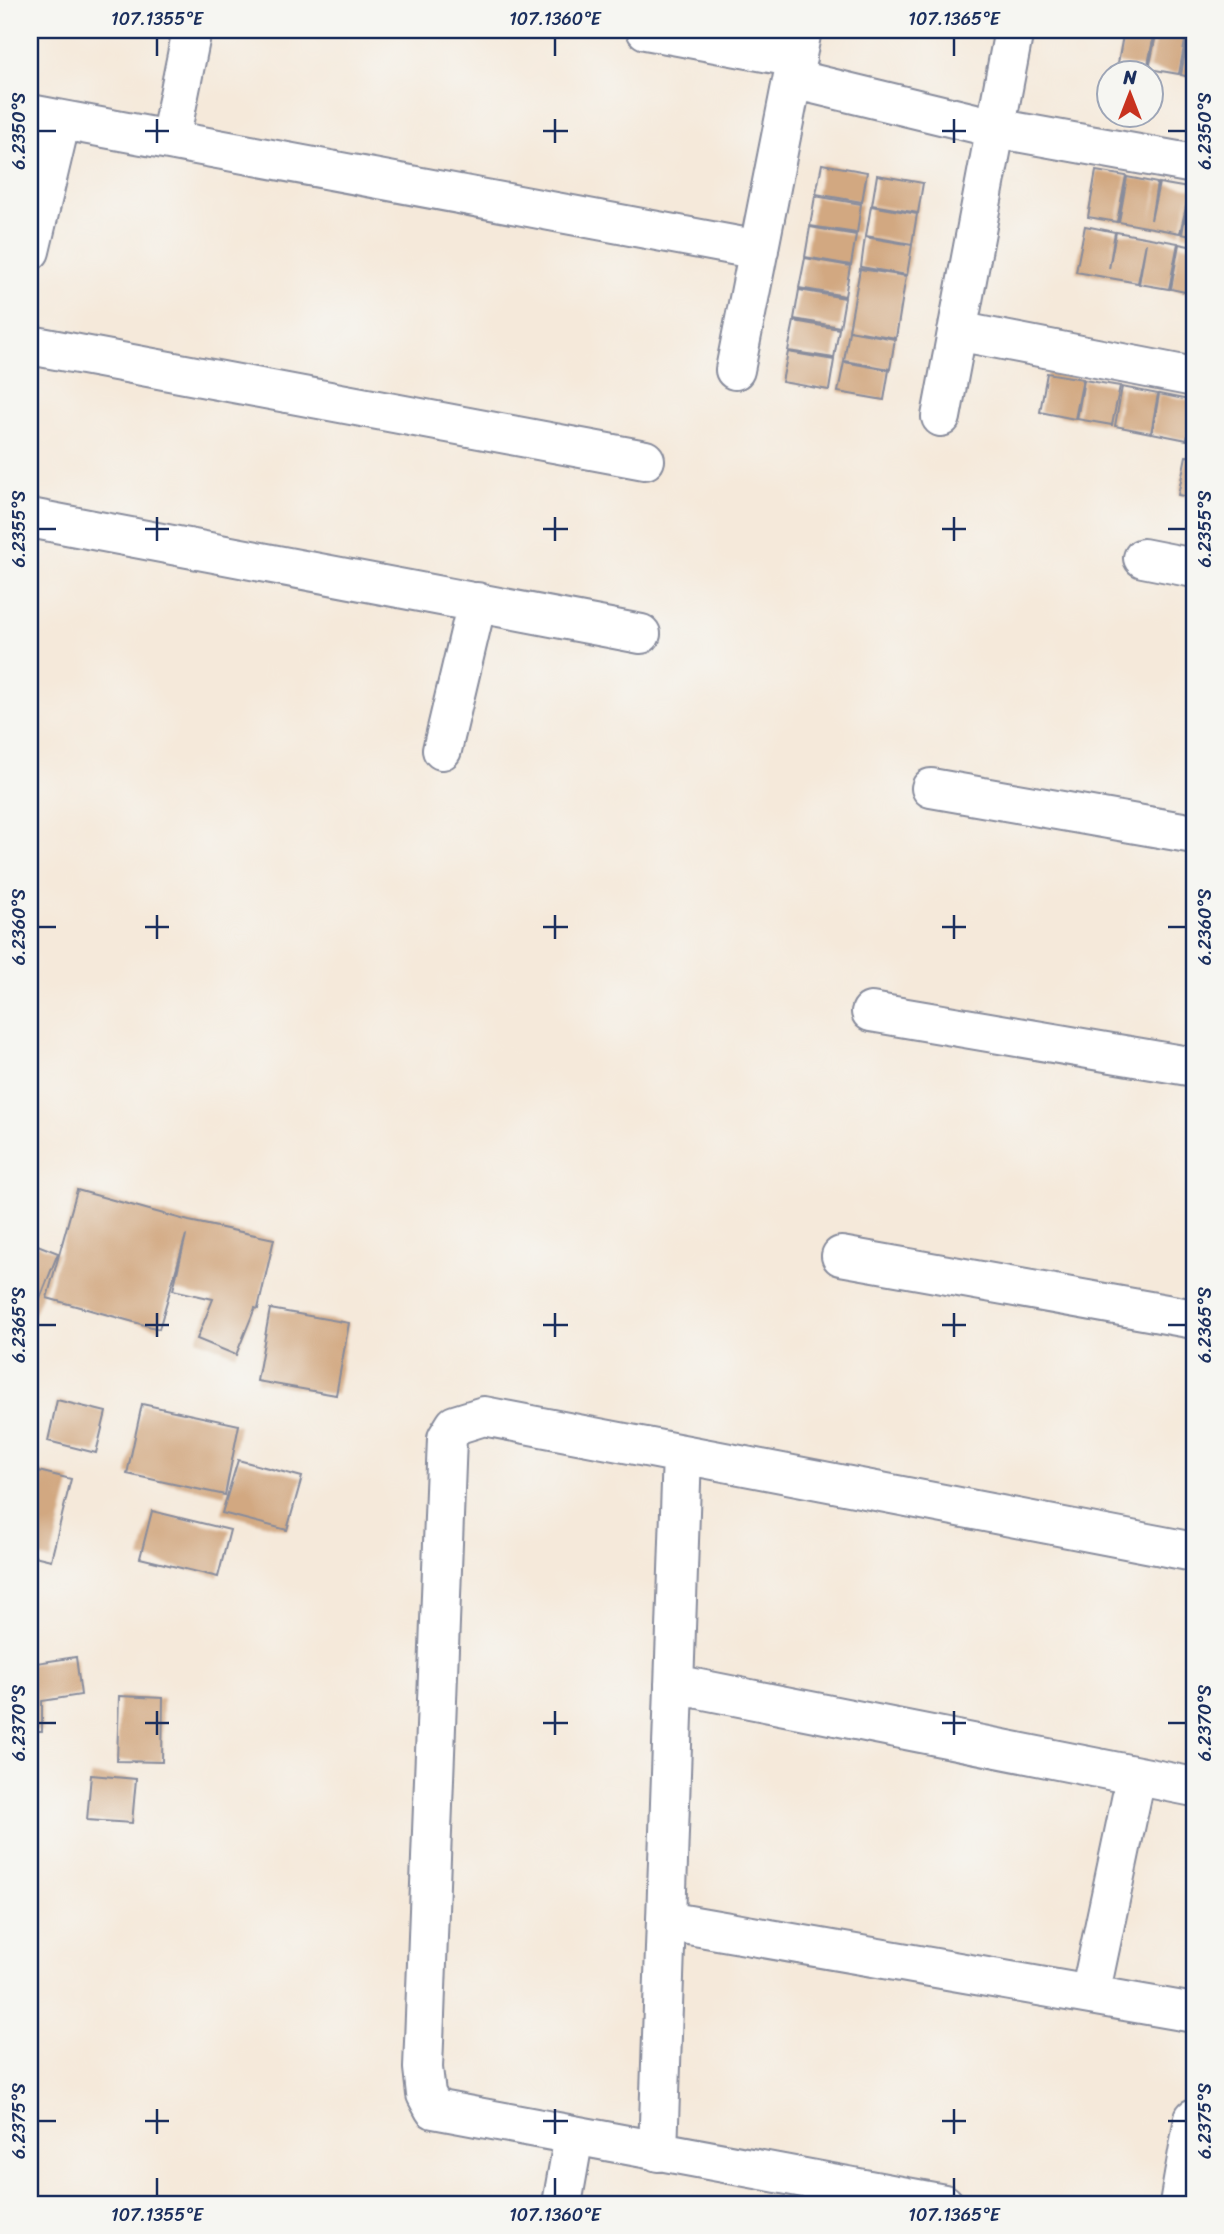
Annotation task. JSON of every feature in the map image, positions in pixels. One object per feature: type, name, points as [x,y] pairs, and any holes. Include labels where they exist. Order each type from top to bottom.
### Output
[{"type":"street","points":[[170,139],[192,30]]},
{"type":"street","points":[[646,30],[797,55],[995,128],[1194,164]]},
{"type":"street","points":[[941,417],[1014,30]]},
{"type":"street","points":[[735,370],[797,55]]},
{"type":"street","points":[[30,251],[46,117],[759,250]]},
{"type":"street","points":[[957,331],[1194,377]]},
{"type":"street","points":[[30,345],[645,460]]},
{"type":"street","points":[[30,518],[642,634]]},
{"type":"street","points":[[1143,558],[1194,568]]},
{"type":"street","points":[[442,750],[477,602]]},
{"type":"street","points":[[931,788],[1194,834]]},
{"type":"street","points":[[871,1012],[1194,1067]]},
{"type":"street","points":[[841,1256],[1194,1319]]},
{"type":"street","points":[[944,2204],[434,2109],[426,2094],[423,2068],[447,1438],[455,1425],[484,1416],[1194,1552]]},
{"type":"street","points":[[658,2151],[682,1454]]},
{"type":"street","points":[[674,1684],[1194,1787]]},
{"type":"street","points":[[1090,1995],[1136,1776]]},
{"type":"street","points":[[666,1921],[1194,2013]]},
{"type":"street","points":[[1179,2204],[1194,2118]]},
{"type":"street","points":[[562,2204],[574,2136]]},
{"type":"building","points":[[1124,30],[1155,30],[1149,60],[1119,60]]},
{"type":"building","points":[[1157,30],[1187,30],[1179,74],[1164,72],[1164,60],[1151,60]]},
{"type":"building","points":[[1189,30],[1194,30],[1194,78],[1181,75]]},
{"type":"building","points":[[822,164],[867,172],[862,202],[816,194]]},
{"type":"building","points":[[1096,171],[1126,176],[1117,222],[1088,217]]},
{"type":"building","points":[[877,175],[923,183],[918,213],[872,205]]},
{"type":"building","points":[[1127,177],[1157,183],[1151,220],[1159,183],[1194,189],[1194,237],[1182,234],[1189,194],[1180,233],[1119,222]]},
{"type":"building","points":[[815,196],[861,204],[857,233],[810,226]]},
{"type":"building","points":[[871,206],[917,214],[912,244],[866,236]]},
{"type":"building","points":[[1085,226],[1115,232],[1109,269],[1116,232],[1178,243],[1169,289],[1139,284],[1146,243],[1138,283],[1076,272]]},
{"type":"building","points":[[810,227],[856,235],[851,265],[805,257]]},
{"type":"building","points":[[865,237],[912,245],[907,275],[861,267]]},
{"type":"building","points":[[1179,244],[1194,247],[1194,294],[1171,289]]},
{"type":"building","points":[[805,258],[850,266],[845,296],[799,288]]},
{"type":"building","points":[[860,269],[906,276],[896,338],[849,330]]},
{"type":"building","points":[[799,290],[845,298],[840,327],[794,319]]},
{"type":"building","points":[[794,321],[839,329],[834,358],[788,351]]},
{"type":"building","points":[[849,331],[895,339],[890,369],[844,361]]},
{"type":"building","points":[[788,352],[834,360],[829,390],[782,382]]},
{"type":"building","points":[[844,362],[889,370],[884,400],[838,392]]},
{"type":"building","points":[[1047,373],[1083,379],[1075,419],[1040,412]]},
{"type":"building","points":[[1084,380],[1120,386],[1112,425],[1077,419]]},
{"type":"building","points":[[1122,387],[1158,394],[1151,433],[1115,426]]},
{"type":"building","points":[[1159,394],[1194,401],[1187,440],[1152,433]]},
{"type":"building","points":[[1194,423],[1194,441],[1190,440]]},
{"type":"building","points":[[1186,456],[1194,457],[1194,498],[1178,495]]},
{"type":"building","points":[[77,1190],[189,1221],[274,1239],[258,1309],[255,1308],[236,1355],[197,1339],[213,1299],[173,1290],[186,1235],[159,1329],[47,1298]]},
{"type":"building","points":[[30,1242],[58,1253],[30,1324]]},
{"type":"building","points":[[270,1309],[349,1323],[336,1395],[257,1381]]},
{"type":"building","points":[[57,1400],[106,1412],[96,1453],[48,1441]]},
{"type":"building","points":[[142,1404],[239,1425],[225,1495],[127,1474]]},
{"type":"building","points":[[238,1460],[302,1477],[287,1530],[222,1513]]},
{"type":"building","points":[[30,1469],[71,1479],[51,1560],[30,1555]]},
{"type":"building","points":[[152,1511],[230,1530],[218,1577],[140,1558]]},
{"type":"building","points":[[76,1657],[81,1695],[42,1701],[42,1731],[30,1731],[30,1664]]},
{"type":"building","points":[[119,1696],[163,1698],[162,1762],[117,1761]]},
{"type":"building","points":[[91,1775],[136,1779],[132,1823],[87,1820]]}]
